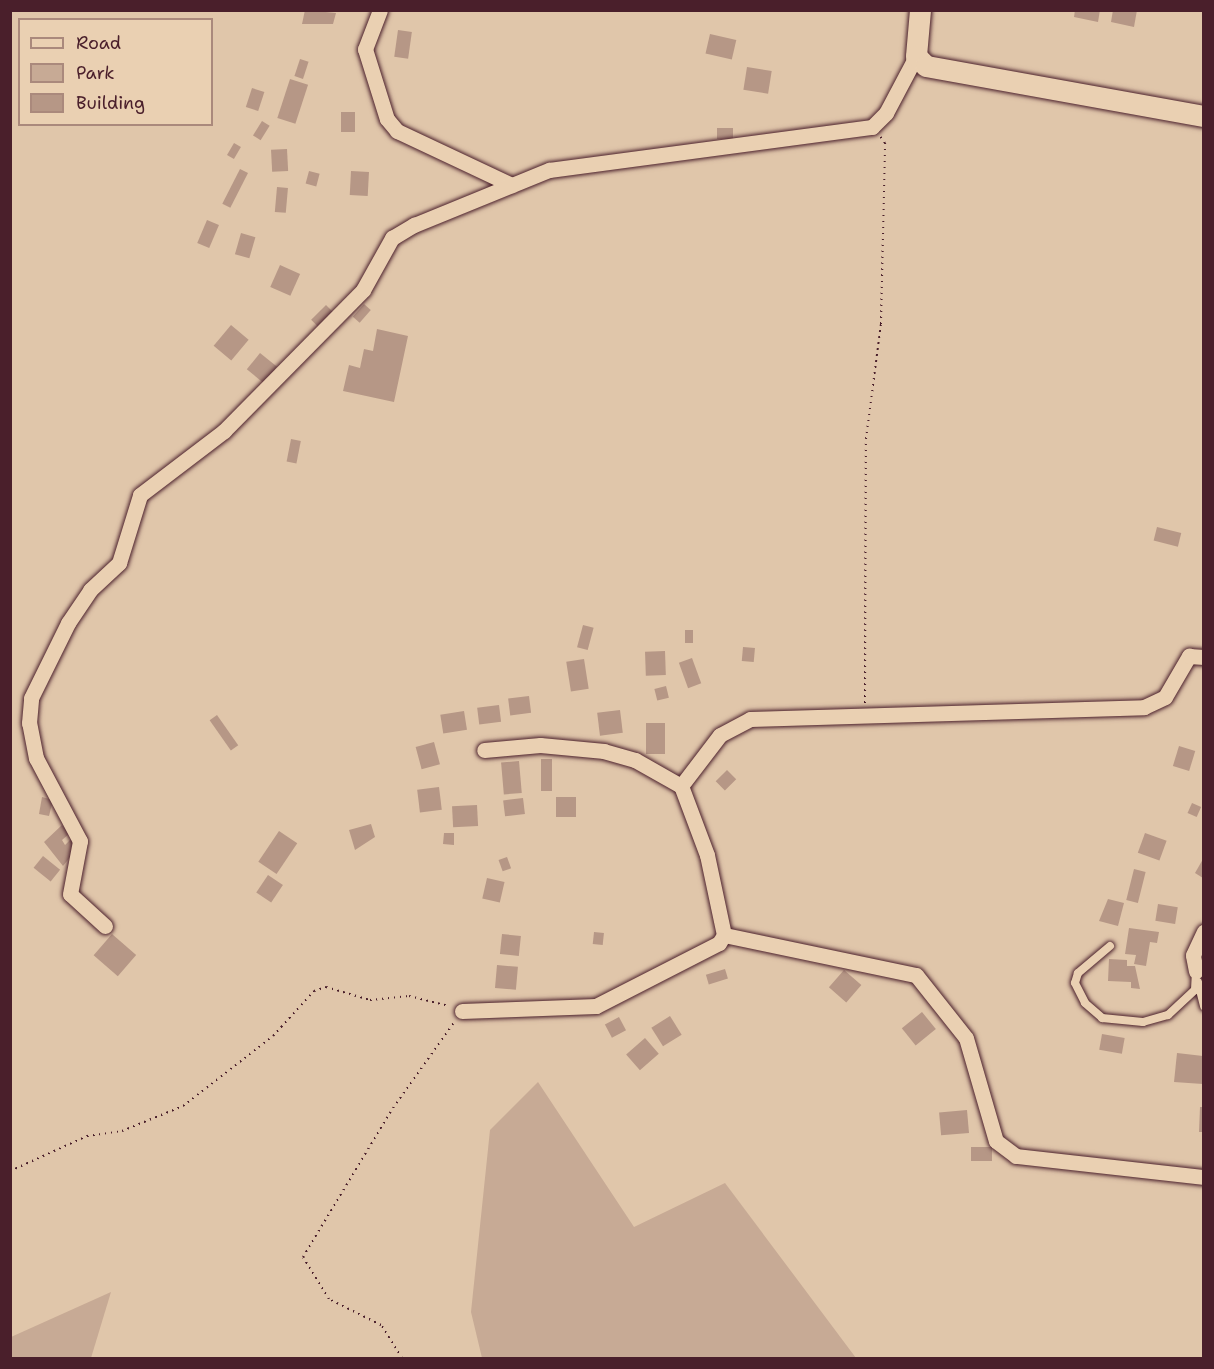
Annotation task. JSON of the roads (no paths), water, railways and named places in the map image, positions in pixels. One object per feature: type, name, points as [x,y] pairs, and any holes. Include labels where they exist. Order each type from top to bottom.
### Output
[{"type":"main road","points":[[920,10],[916,56],[926,66],[961,75],[1203,116]]},
{"type":"street","points":[[380,10],[365,49],[387,119],[398,131],[512,185]]},
{"type":"street","points":[[105,926],[70,894],[80,841],[36,758],[29,723],[32,698],[68,623],[90,590],[119,563],[135,501],[224,431],[363,290],[392,238],[549,170],[872,127],[886,113],[916,56]]},
{"type":"street","points":[[681,786],[720,735],[750,719],[1144,707],[1165,697],[1189,656],[1203,657]]},
{"type":"street","points":[[462,1011],[596,1006],[719,943],[724,935],[707,855],[681,786],[635,760],[604,751],[540,745],[484,750]]},
{"type":"street","points":[[1196,972],[1193,955],[1203,931]]},
{"type":"street","points":[[724,935],[916,975],[966,1038],[996,1141],[1016,1156],[1203,1177]]},
{"type":"lane","points":[[1110,946],[1078,973],[1075,983],[1084,1002],[1102,1018],[1143,1022],[1168,1015],[1195,990],[1196,972]]},
{"type":"lane","points":[[1196,972],[1203,1006]]}]
